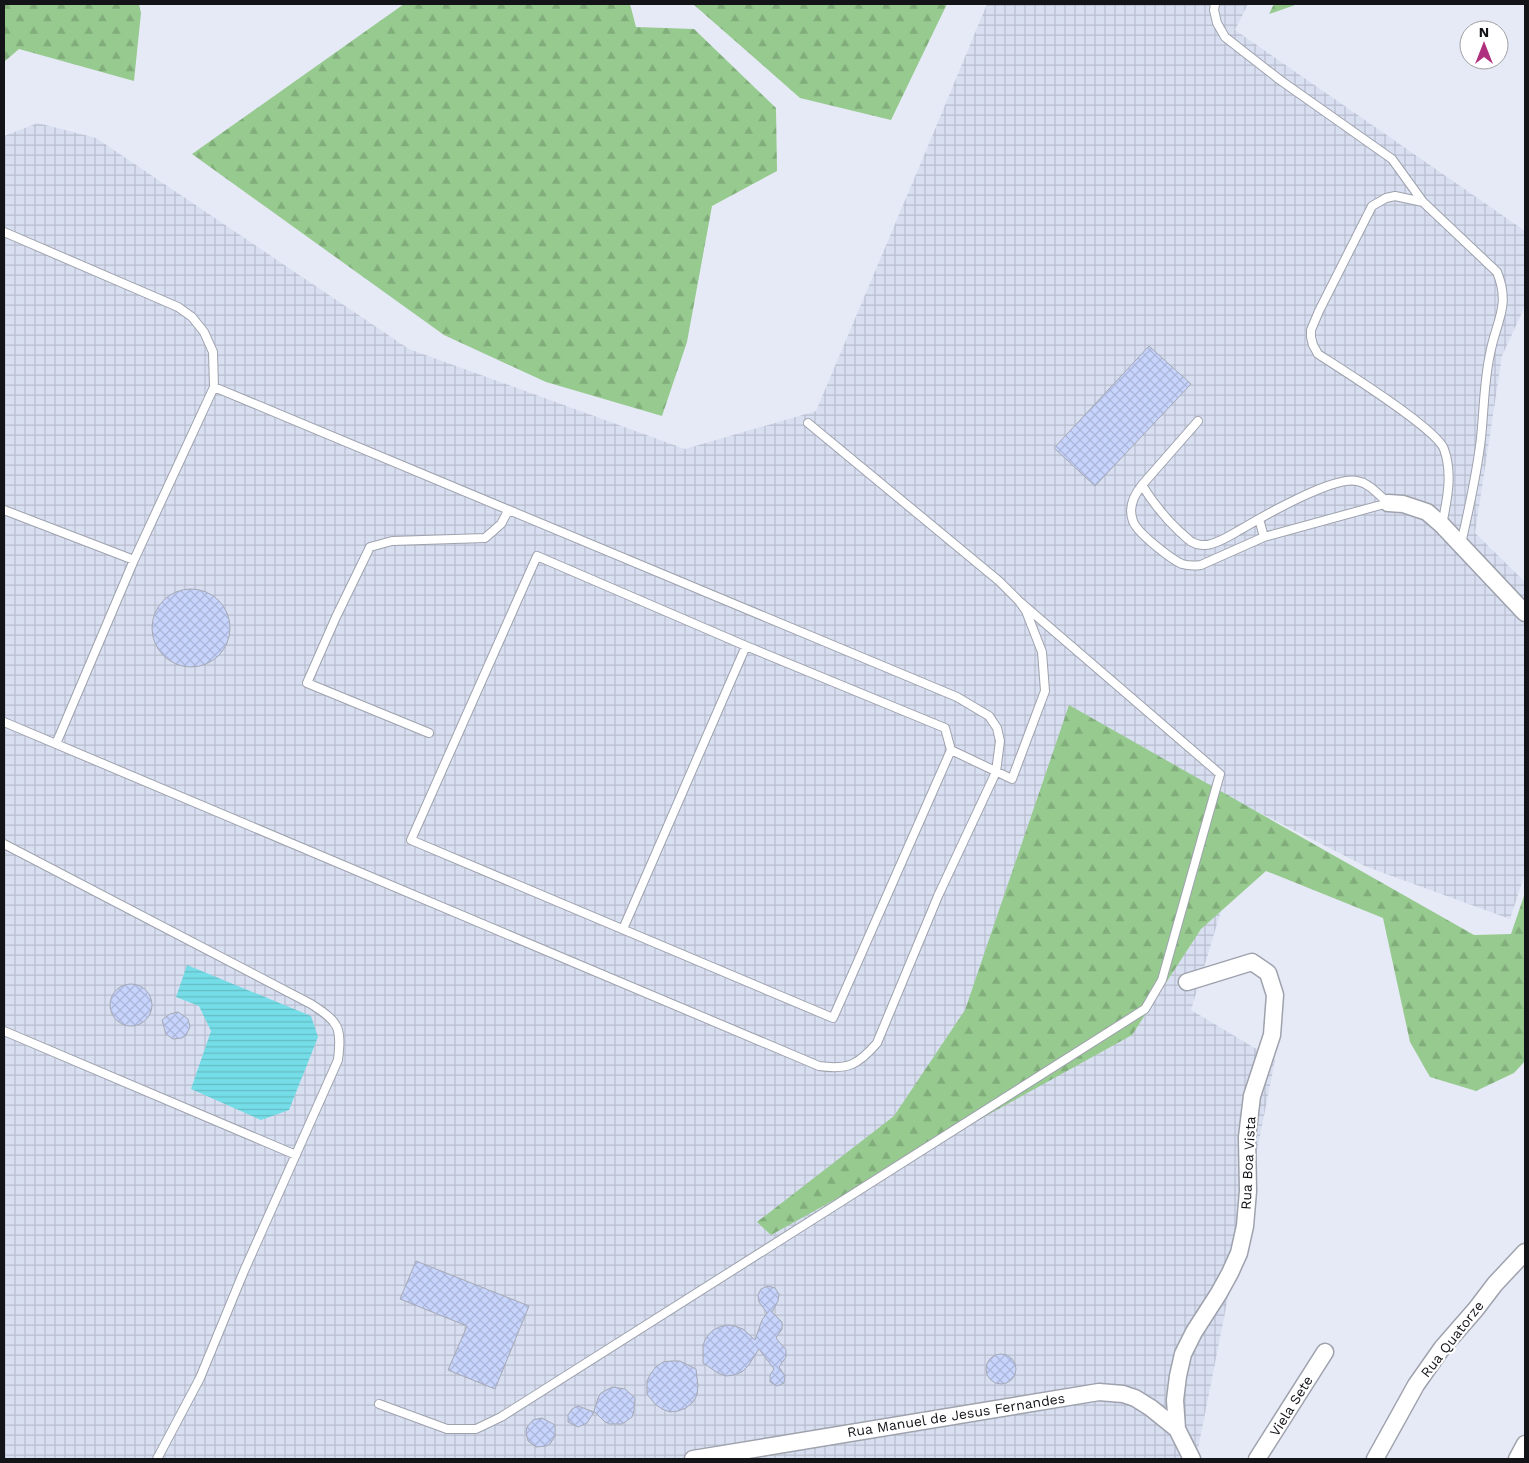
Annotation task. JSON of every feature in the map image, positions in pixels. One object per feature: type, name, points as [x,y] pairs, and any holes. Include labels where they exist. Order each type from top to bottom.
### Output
[{"type":"street","points":[[1388,503],[1413,506],[1427,512],[1442,525],[1525,613]]},
{"type":"street","name":"Rua Boa Vista","points":[[1177,1429],[1175,1400],[1183,1354],[1194,1332],[1219,1293],[1239,1253],[1245,1226],[1248,1190],[1247,1138],[1252,1096],[1272,1036],[1275,995],[1268,973],[1252,962],[1187,982]]},
{"type":"street","name":"Rua Quatorze","points":[[1375,1459],[1416,1385],[1442,1348],[1495,1284],[1525,1252]]},
{"type":"street","name":"Viela Sete","points":[[1257,1459],[1325,1352]]},
{"type":"street","name":"Rua Manuel de Jesus Fernandes","points":[[693,1459],[1099,1392],[1124,1394],[1135,1398],[1151,1408],[1177,1429],[1192,1459]]},
{"type":"street","points":[[1517,1459],[1525,1444]]},
{"type":"lane","points":[[1215,4],[1214,10],[1217,23],[1224,36],[1272,74],[1392,159],[1423,202],[1496,272],[1502,285],[1502,314],[1490,353],[1475,480],[1461,546]]},
{"type":"lane","points":[[1423,202],[1395,196],[1386,198],[1372,206],[1319,311],[1311,330],[1311,337],[1318,354],[1426,428],[1443,446],[1449,466],[1449,489],[1442,525]]},
{"type":"lane","points":[[4,232],[178,307],[192,317],[204,332],[213,352],[214,387],[134,560],[56,744]]},
{"type":"lane","points":[[4,722],[819,1066],[837,1068],[851,1066],[864,1057],[877,1042],[938,896],[996,772],[1000,741],[997,728],[989,716],[957,698],[214,387]]},
{"type":"lane","points":[[1198,421],[1142,485],[1135,495],[1132,504],[1133,522],[1138,530],[1177,561],[1192,566],[1202,566],[1264,537],[1388,503]]},
{"type":"lane","points":[[379,1404],[447,1429],[476,1429],[501,1417],[1145,1009],[1162,980],[1220,774],[1019,601],[999,581],[808,424]]},
{"type":"lane","points":[[1142,485],[1158,510],[1192,542],[1202,545],[1210,545],[1220,541],[1259,519],[1322,488],[1345,480],[1360,481],[1388,503]]},
{"type":"lane","points":[[4,510],[134,560]]},
{"type":"lane","points":[[429,733],[308,683],[336,617],[370,547],[392,541],[485,538],[501,524],[508,511]]},
{"type":"lane","points":[[1259,519],[1264,537]]},
{"type":"lane","points":[[537,556],[746,646],[945,728],[951,750],[833,1018],[411,840],[537,556]]},
{"type":"lane","points":[[951,750],[1012,779],[1045,691],[1042,652],[1026,611],[1019,601]]},
{"type":"lane","points":[[623,929],[746,646]]},
{"type":"lane","points":[[4,844],[302,1000],[330,1016],[338,1026],[340,1041],[338,1060],[244,1272],[200,1378],[157,1459]]},
{"type":"lane","points":[[4,1031],[296,1155]]},
{"type":"shaded area","points":[[987,4],[1248,4],[1235,30],[1525,231],[1525,306],[1502,356],[1475,533],[1525,582],[1525,873],[1510,919],[1367,867],[1252,809],[1191,1010],[1275,1060],[1196,1459],[4,1459],[4,136],[38,123],[96,138],[409,349],[685,449],[816,411]]},
{"type":"green space","points":[[4,4],[139,4],[141,13],[134,81],[19,49],[4,62]]},
{"type":"green space","points":[[404,4],[630,4],[636,27],[694,29],[776,108],[777,171],[712,206],[687,342],[662,416],[546,382],[444,335],[192,154]]},
{"type":"green space","points":[[693,4],[947,4],[891,120],[800,98]]},
{"type":"green space","points":[[1274,4],[1298,4],[1269,14]]},
{"type":"green space","points":[[1069,705],[1474,935],[1511,934],[1525,893],[1525,1061],[1514,1073],[1476,1091],[1430,1077],[1410,1042],[1383,918],[1266,871],[1201,929],[1132,1035],[771,1235],[757,1222],[894,1116],[965,1010]]},
{"type":"water","points":[[187,965],[311,1016],[318,1037],[289,1110],[261,1120],[191,1089],[211,1031],[199,1006],[176,997]]},
{"type":"building","points":[[1149,346],[1191,384],[1095,486],[1054,448]]},
{"type":"building","points":[[183,589],[199,589],[213,595],[224,606],[230,620],[230,636],[224,650],[213,661],[199,667],[183,667],[169,661],[158,650],[152,636],[152,620],[158,606],[169,595]]},
{"type":"building","points":[[135,984],[143,987],[149,993],[152,1005],[149,1017],[143,1023],[127,1026],[119,1023],[113,1017],[110,1001],[113,993],[119,987]]},
{"type":"building","points":[[178,1012],[188,1019],[190,1027],[182,1038],[173,1039],[166,1034],[162,1020],[170,1014]]},
{"type":"building","points":[[416,1261],[529,1306],[495,1389],[448,1370],[467,1326],[400,1299]]},
{"type":"building","points":[[768,1286],[775,1288],[779,1294],[778,1301],[772,1312],[782,1322],[782,1329],[776,1338],[786,1350],[786,1357],[779,1367],[785,1376],[784,1383],[777,1386],[770,1382],[770,1375],[774,1369],[759,1349],[748,1366],[742,1372],[734,1375],[726,1376],[718,1373],[703,1363],[703,1345],[706,1338],[719,1327],[735,1326],[743,1329],[755,1340],[762,1320],[767,1313],[759,1302],[758,1295],[761,1289]]},
{"type":"building","points":[[1001,1354],[1012,1358],[1016,1369],[1012,1380],[1001,1384],[990,1380],[986,1369],[990,1358]]},
{"type":"building","points":[[680,1361],[696,1369],[698,1386],[697,1395],[693,1402],[686,1408],[670,1412],[655,1404],[647,1394],[647,1381],[656,1367],[663,1362]]},
{"type":"building","points":[[612,1387],[625,1389],[635,1398],[632,1417],[622,1424],[609,1424],[594,1411],[601,1393]]},
{"type":"building","points":[[578,1406],[594,1412],[587,1423],[578,1427],[568,1422],[568,1415],[572,1409]]},
{"type":"building","points":[[542,1418],[555,1425],[555,1436],[550,1444],[536,1447],[528,1441],[527,1427],[533,1420]]}]
